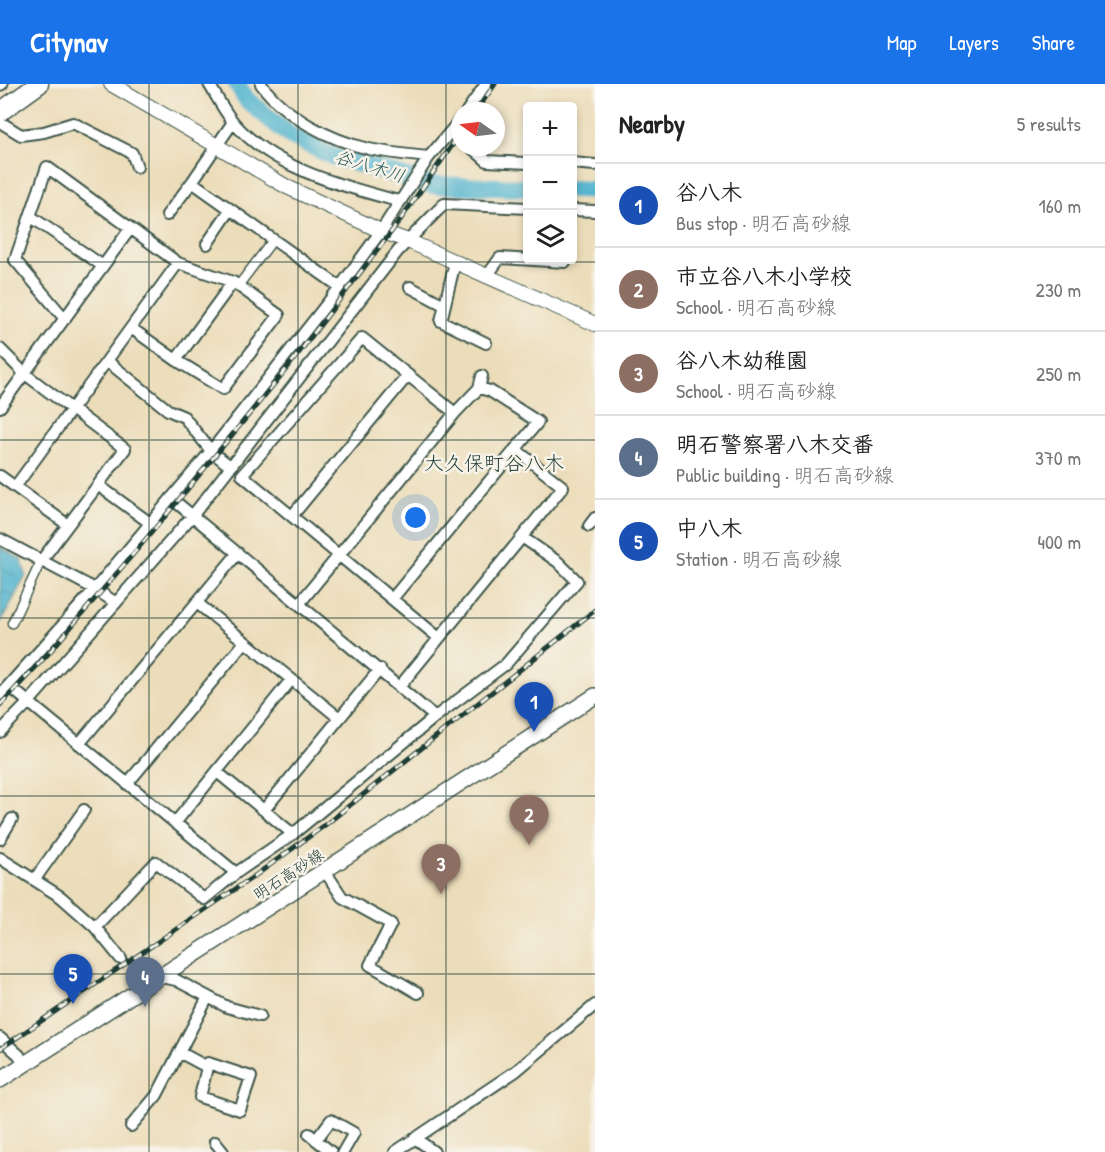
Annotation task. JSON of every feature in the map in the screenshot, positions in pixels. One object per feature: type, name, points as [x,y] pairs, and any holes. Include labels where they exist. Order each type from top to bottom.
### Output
[{"type":"highway","points":[[0,98],[12,87],[39,84]]},
{"type":"highway","points":[[0,112],[12,87]]},
{"type":"main road","name":"明石高砂線","points":[[0,1080],[595,696]]},
{"type":"street","points":[[51,84],[0,122],[21,135],[44,132],[73,123],[132,153],[136,167]]},
{"type":"street","points":[[111,84],[287,187],[381,231],[595,324]]},
{"type":"street","points":[[209,84],[233,122],[251,140],[278,157],[329,183],[398,201]]},
{"type":"street","points":[[261,84],[269,96],[287,112],[330,135],[369,149],[429,158]]},
{"type":"street","points":[[473,102],[486,84]]},
{"type":"street","points":[[167,215],[233,122]]},
{"type":"street","points":[[0,694],[95,589],[211,451],[340,287],[381,231],[398,201],[429,158],[451,139]]},
{"type":"street","points":[[482,156],[487,160],[523,163]]},
{"type":"street","points":[[577,163],[595,165]]},
{"type":"street","points":[[65,319],[15,260],[47,167],[178,263],[236,284],[279,315],[223,388],[176,360],[131,328]]},
{"type":"street","points":[[192,182],[340,287]]},
{"type":"street","points":[[0,732],[193,515],[408,241],[444,204],[523,208]]},
{"type":"street","points":[[207,244],[230,210]]},
{"type":"street","points":[[577,210],[595,211]]},
{"type":"street","points":[[30,216],[103,266]]},
{"type":"street","points":[[0,407],[130,229]]},
{"type":"street","points":[[176,360],[273,240]]},
{"type":"street","points":[[487,276],[500,258],[523,259]]},
{"type":"street","points":[[455,262],[441,321],[486,343]]},
{"type":"street","points":[[15,488],[178,263]]},
{"type":"street","points":[[410,287],[444,305]]},
{"type":"street","points":[[439,638],[242,475],[362,338],[455,413]]},
{"type":"street","points":[[0,349],[25,374],[124,449],[41,561],[12,622]]},
{"type":"street","points":[[107,361],[168,410],[184,417],[211,451],[231,467]]},
{"type":"street","points":[[292,516],[408,375]]},
{"type":"street","points":[[299,604],[455,413],[479,388],[482,376]]},
{"type":"street","points":[[392,599],[538,422],[490,391],[479,388]]},
{"type":"street","points":[[400,686],[562,487],[515,449]]},
{"type":"street","points":[[0,476],[68,525]]},
{"type":"street","points":[[98,485],[150,523]]},
{"type":"street","points":[[171,498],[380,669],[435,717]]},
{"type":"street","points":[[95,927],[156,862],[204,899],[236,873],[293,834],[435,717],[506,664],[577,581],[558,562],[522,537]]},
{"type":"street","points":[[0,539],[95,589],[116,603]]},
{"type":"street","points":[[79,744],[238,553]]},
{"type":"street","points":[[197,603],[338,717]]},
{"type":"street","points":[[127,784],[245,642]]},
{"type":"street","points":[[264,810],[338,717],[380,669]]},
{"type":"street","points":[[175,823],[291,680]]},
{"type":"street","points":[[9,686],[236,873]]},
{"type":"street","points":[[217,772],[293,834]]},
{"type":"street","points":[[35,879],[84,810]]},
{"type":"street","points":[[0,839],[12,819]]},
{"type":"street","points":[[0,858],[62,897],[95,927],[121,959]]},
{"type":"street","points":[[325,871],[342,897],[391,924],[370,965],[417,993]]},
{"type":"street","points":[[161,977],[176,980],[227,1007],[260,1016]]},
{"type":"street","points":[[131,1126],[157,1095],[208,997]]},
{"type":"street","points":[[395,1152],[516,1071],[595,1005]]},
{"type":"street","points":[[0,1038],[19,1055],[24,1064]]},
{"type":"street","points":[[178,1052],[207,1067]]},
{"type":"street","points":[[208,1063],[251,1077],[240,1110],[200,1097],[207,1067],[208,1063]]},
{"type":"street","points":[[331,1152],[313,1137],[331,1120],[354,1133],[342,1152]]},
{"type":"street","points":[[415,1138],[435,1152]]},
{"type":"street","points":[[215,1142],[224,1152]]},
{"type":"water","points":[[0,547],[21,559],[26,575],[1,622]]},
{"type":"waterway","name":"谷八木川","points":[[237,84],[247,100],[289,135],[332,156],[432,185],[523,188]]},
{"type":"waterway","name":"谷八木川","points":[[577,189],[595,190]]},
{"type":"railway","points":[[482,102],[495,84]]},
{"type":"railway","points":[[0,705],[48,654],[288,367],[398,223],[451,147]]},
{"type":"railway","points":[[0,1049],[256,875],[325,825],[595,610]]},
{"type":"place","name":"谷八木","points":[[534,732]]},
{"type":"place","name":"市立谷八木小学校","points":[[529,845]]},
{"type":"place","name":"谷八木幼稚園","points":[[441,894]]},
{"type":"place","name":"中八木","points":[[73,1004]]},
{"type":"place","name":"明石警察署八木交番","points":[[145,1007]]},
{"type":"district","name":"大久保町谷八木","points":[[494,462]]}]
